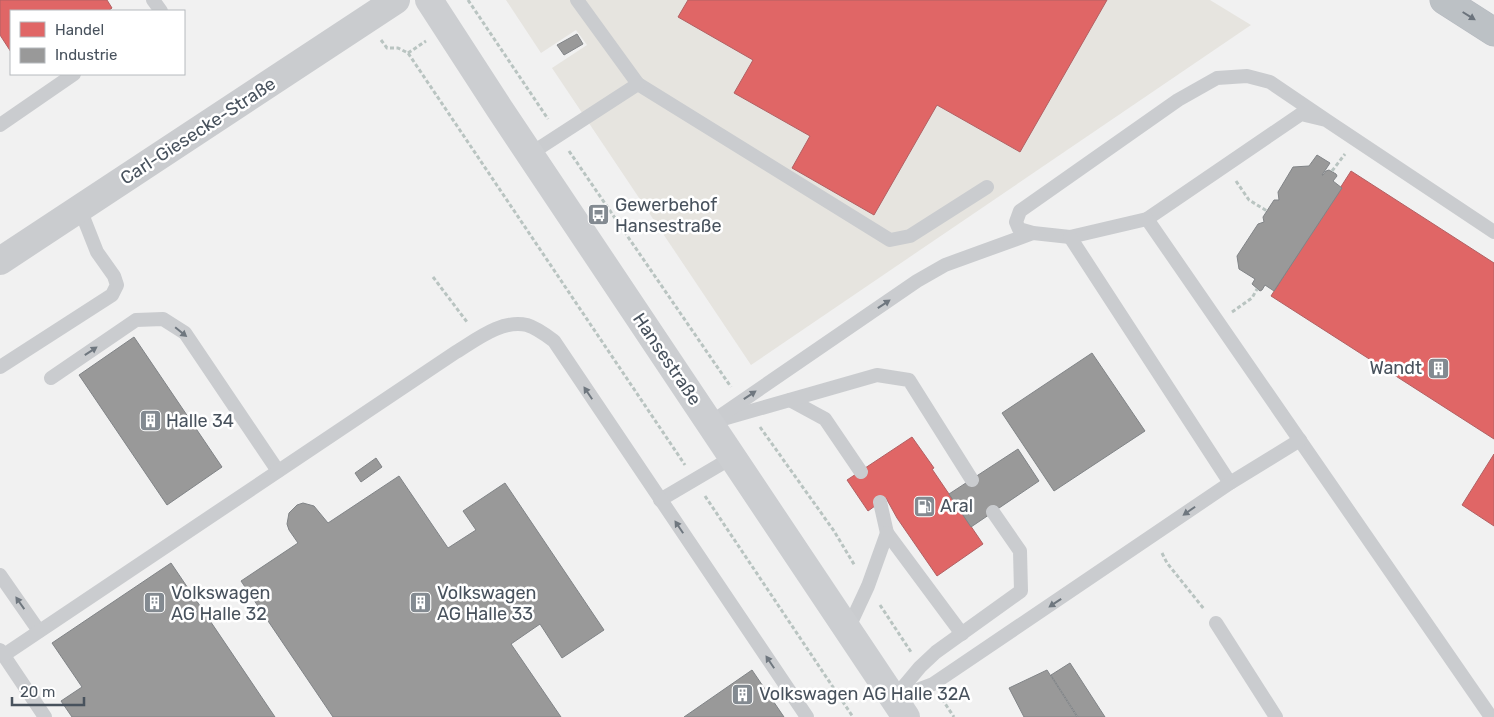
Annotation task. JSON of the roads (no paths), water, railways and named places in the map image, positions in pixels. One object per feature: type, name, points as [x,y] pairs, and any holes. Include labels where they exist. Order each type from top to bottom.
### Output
[{"type":"highway","points":[[1444,0],[1494,32]]},
{"type":"main road","name":"Hansestraße","points":[[430,0],[530,154],[900,708]]},
{"type":"street","name":"Carl-Giesecke-Straße","points":[[0,261],[396,0]]},
{"type":"lane","points":[[577,0],[638,84],[890,240],[910,236],[986,187]]},
{"type":"lane","points":[[0,125],[73,75]]},
{"type":"lane","points":[[1326,120],[1301,114],[1147,219],[1070,237],[1033,233],[1020,229],[1016,222],[1020,211],[1178,100],[1217,78],[1247,76],[1270,82],[1494,232]]},
{"type":"lane","points":[[530,154],[638,84]]},
{"type":"lane","points":[[0,367],[112,295],[115,290],[117,285],[114,276],[97,252],[80,209]]},
{"type":"lane","points":[[1147,219],[1491,717]]},
{"type":"lane","points":[[710,423],[745,407],[917,281],[945,265],[1033,233]]},
{"type":"lane","points":[[1070,237],[1230,483]]},
{"type":"lane","points":[[51,378],[136,320],[163,319],[185,333],[278,471]]},
{"type":"lane","points":[[45,717],[2,652],[39,631],[478,338],[490,331],[510,325],[526,325],[542,332],[554,341],[807,717]]},
{"type":"lane","points":[[745,407],[790,400],[876,375],[909,380],[972,480]]},
{"type":"lane","points":[[790,400],[824,419],[861,472]]},
{"type":"lane","points":[[900,708],[1230,483],[1300,440]]},
{"type":"lane","points":[[660,500],[733,457]]},
{"type":"lane","points":[[880,502],[887,532],[962,634]]},
{"type":"lane","points":[[900,708],[920,667],[1021,591],[1020,551],[993,512]]},
{"type":"lane","points":[[848,629],[868,586],[887,532]]},
{"type":"lane","points":[[0,575],[39,631]]},
{"type":"lane","points":[[1216,623],[1276,717]]},
{"type":"place","name":"Gewerbehof Hansestraße","points":[[599,215]]},
{"type":"place","name":"Wandt","points":[[1438,368]]},
{"type":"place","name":"Halle 34","points":[[150,421]]},
{"type":"place","name":"Aral","points":[[924,506]]},
{"type":"place","name":"Volkswagen AG Halle 32","points":[[155,603]]},
{"type":"place","name":"Volkswagen AG Halle 33","points":[[421,603]]},
{"type":"place","name":"Volkswagen AG Halle 32A","points":[[743,694]]}]
